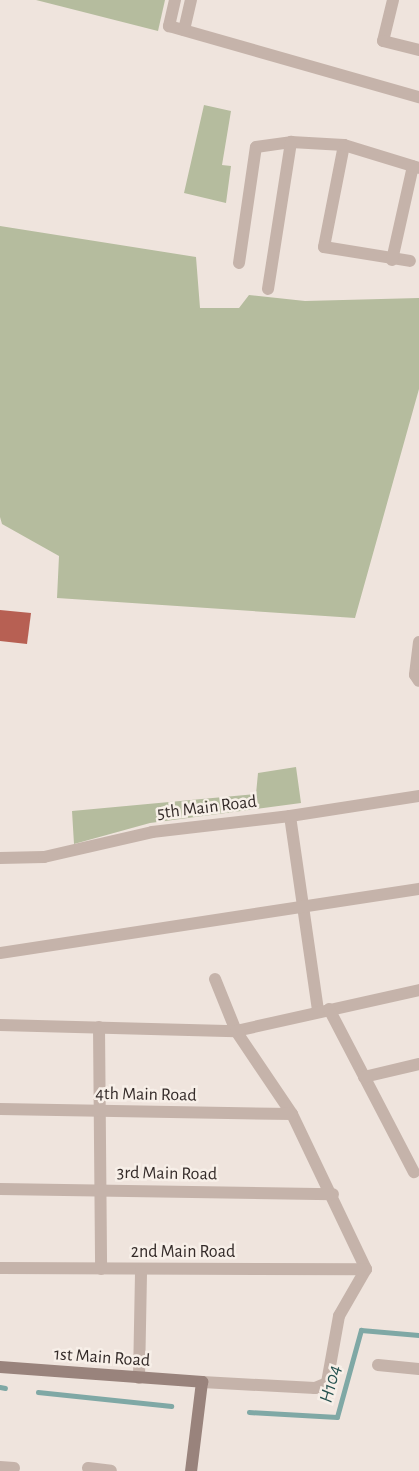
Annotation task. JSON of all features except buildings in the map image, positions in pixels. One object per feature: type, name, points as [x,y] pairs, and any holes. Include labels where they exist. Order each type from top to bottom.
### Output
[{"type":"street","points":[[175,0],[169,26],[419,97]]},
{"type":"street","points":[[184,30],[191,0]]},
{"type":"street","points":[[393,0],[383,41],[419,50]]},
{"type":"street","points":[[268,289],[291,142]]},
{"type":"street","points":[[238,263],[256,147],[291,142],[344,146],[416,167],[392,260]]},
{"type":"street","points":[[344,146],[324,247],[392,260],[410,261]]},
{"type":"street","points":[[419,642],[415,675],[419,681]]},
{"type":"street","name":"5th Main Road","points":[[0,858],[44,857],[152,832],[290,816],[419,796]]},
{"type":"street","points":[[290,816],[303,909],[323,1010],[364,1077],[414,1172]]},
{"type":"street","points":[[0,953],[303,909],[419,889]]},
{"type":"street","points":[[191,1471],[202,1382],[315,1388],[327,1383],[339,1316],[366,1269],[333,1194],[292,1114],[236,1031],[215,979]]},
{"type":"street","points":[[0,1024],[236,1031],[419,990]]},
{"type":"street","points":[[100,1028],[101,1269]]},
{"type":"street","points":[[364,1077],[419,1064]]},
{"type":"street","name":"4th Main Road","points":[[0,1108],[100,1112],[292,1114]]},
{"type":"street","name":"3rd Main Road","points":[[0,1189],[333,1194]]},
{"type":"street","name":"2nd Main Road","points":[[0,1268],[141,1270],[366,1269]]},
{"type":"street","points":[[140,1378],[141,1270]]},
{"type":"street","points":[[378,1365],[419,1369]]},
{"type":"street","name":"1st Main Road","points":[[0,1367],[202,1382]]},
{"type":"street","points":[[0,1467],[14,1468]]},
{"type":"street","points":[[88,1468],[111,1471]]},
{"type":"green space","points":[[36,0],[165,0],[158,31]]},
{"type":"green space","points":[[204,105],[231,111],[222,165],[231,166],[226,203],[184,193]]},
{"type":"green space","points":[[0,226],[196,257],[200,308],[239,308],[249,295],[305,301],[419,298],[419,389],[355,618],[57,598],[59,556],[2,524],[0,517]]},
{"type":"green space","points":[[296,767],[301,803],[150,823],[74,844],[72,811],[256,794],[258,773]]},
{"type":"waterway","name":"H104","points":[[249,1412],[337,1417],[361,1330],[419,1335]]},
{"type":"waterway","name":"H104","points":[[0,1387],[5,1388]]},
{"type":"waterway","name":"H104","points":[[38,1392],[171,1406]]}]
